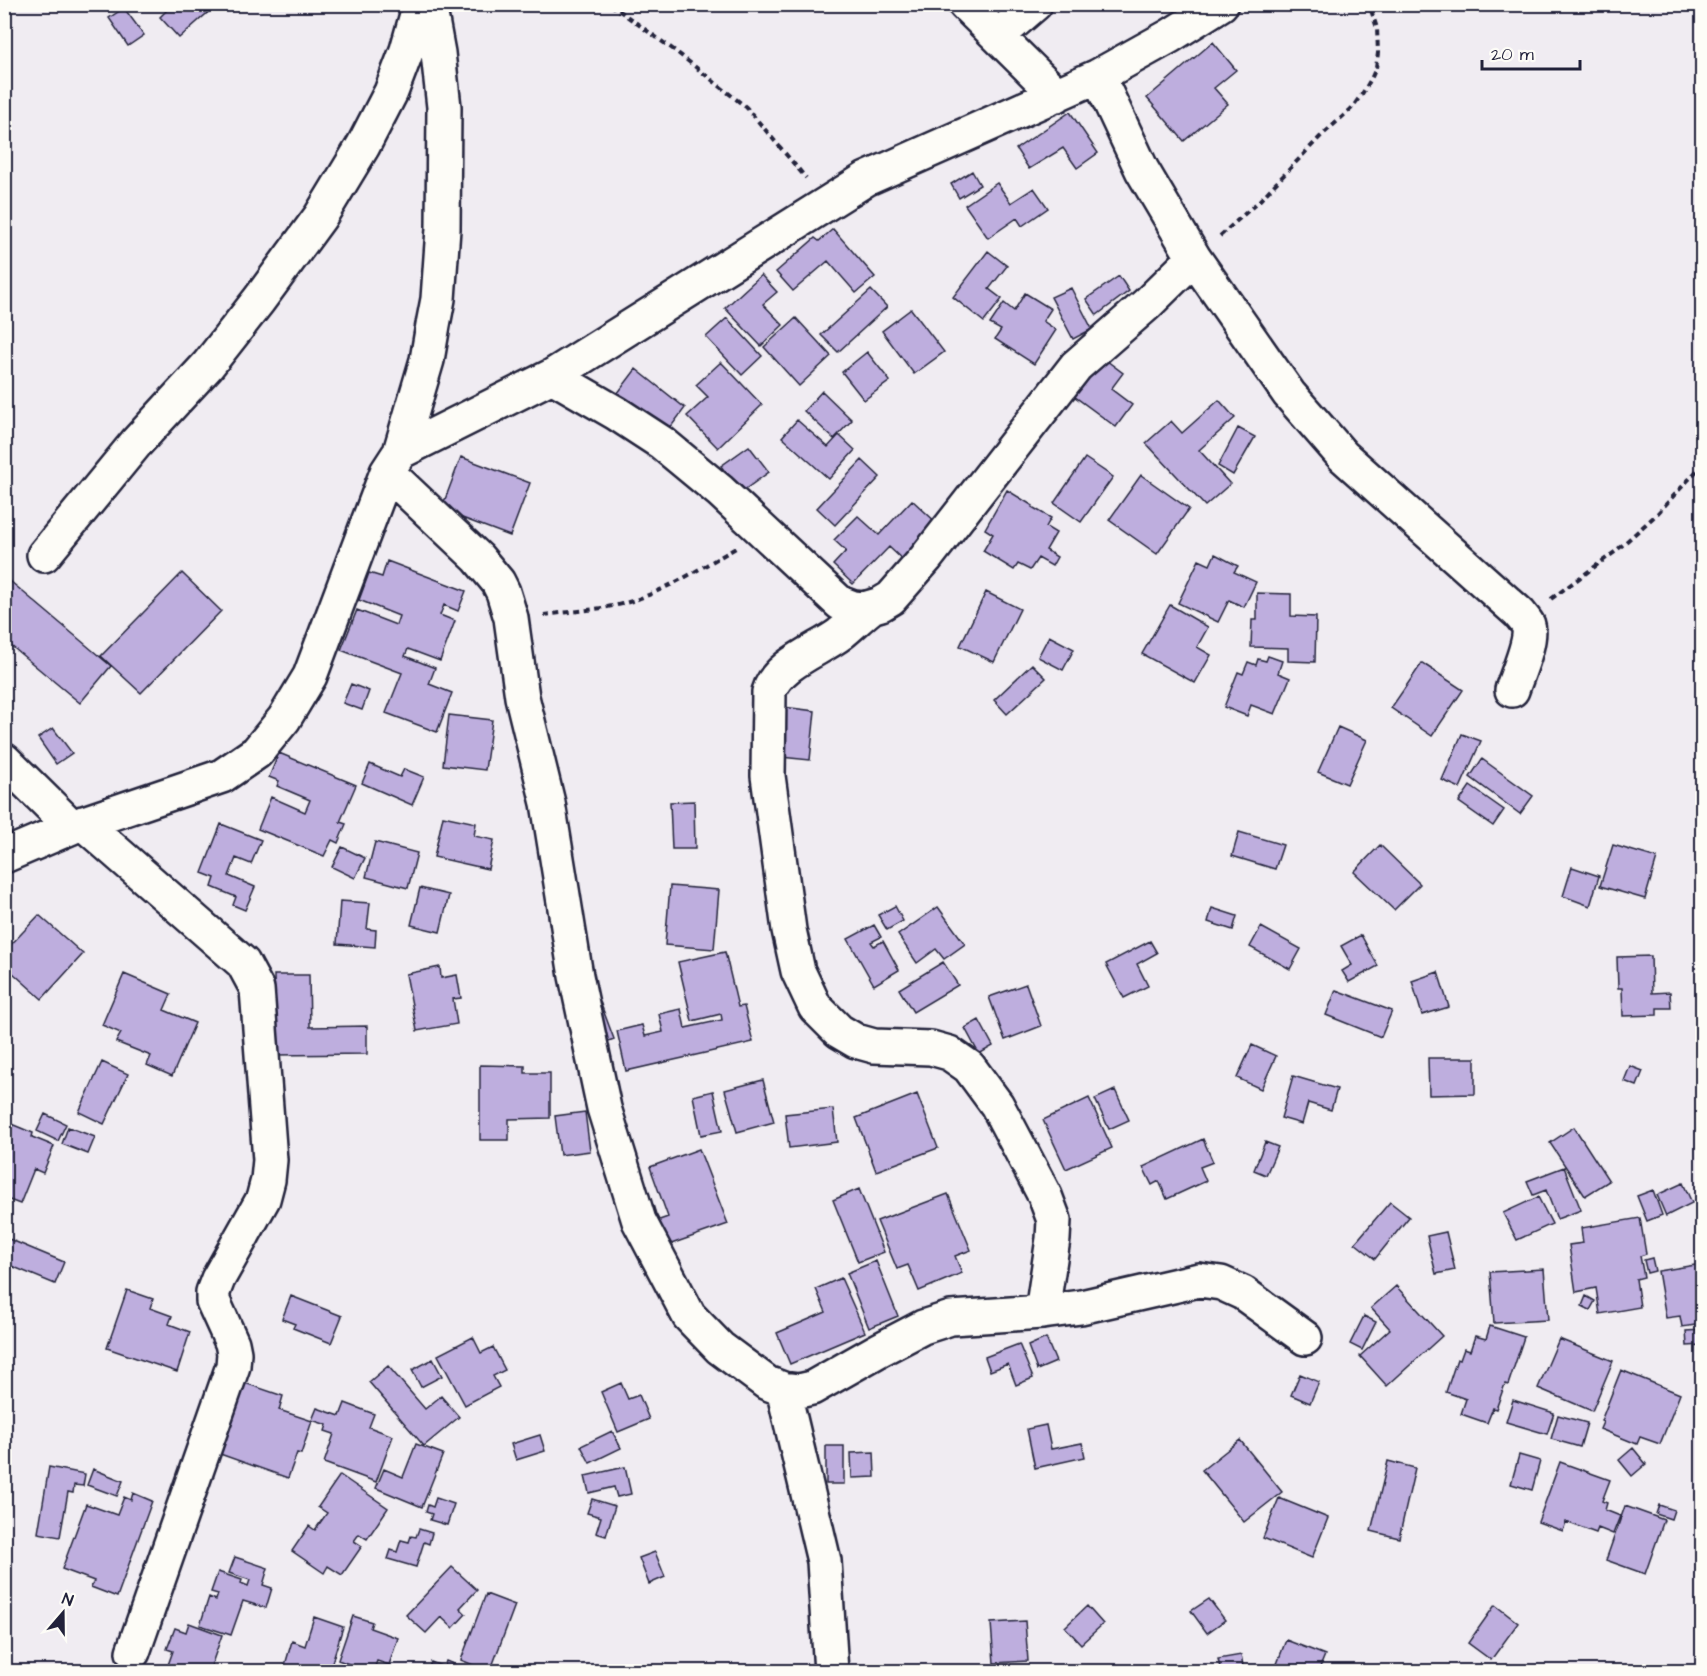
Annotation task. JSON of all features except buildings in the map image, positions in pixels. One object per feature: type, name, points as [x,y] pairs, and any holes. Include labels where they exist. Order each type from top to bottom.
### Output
[{"type":"street","points":[[44,555],[136,443],[208,365],[320,217],[363,146],[391,92],[420,4]]},
{"type":"street","points":[[4,856],[77,825],[222,776],[257,752],[284,719],[310,676],[393,462],[427,360],[438,299],[443,229],[444,106],[429,4]]},
{"type":"street","points":[[966,4],[1058,95]]},
{"type":"street","points":[[998,36],[1035,4]]},
{"type":"street","points":[[393,462],[552,376],[866,179],[1098,76],[1170,36],[1221,4]]},
{"type":"street","points":[[1098,76],[1142,170],[1194,258],[1289,394],[1343,456],[1524,620],[1529,629],[1529,638],[1512,690]]},
{"type":"street","points":[[1042,1312],[1054,1220],[1045,1196],[997,1105],[969,1067],[949,1053],[931,1048],[874,1046],[856,1041],[839,1031],[815,1007],[798,971],[789,930],[768,776],[769,692],[783,671],[795,661],[840,634],[869,609],[891,598],[926,558],[1076,366],[1147,304],[1194,258]]},
{"type":"street","points":[[552,376],[662,443],[720,491],[840,603],[858,609],[869,609]]},
{"type":"street","points":[[393,462],[478,558],[498,582],[503,592],[511,618],[522,697],[548,803],[578,987],[604,1108],[639,1221],[689,1317],[730,1355],[766,1383],[783,1389],[799,1391],[812,1388],[923,1327],[951,1318],[1081,1307],[1200,1280],[1221,1283],[1243,1293],[1305,1338]]},
{"type":"street","points":[[4,760],[77,825],[243,963],[257,989],[270,1160],[268,1180],[263,1199],[213,1292],[213,1301],[232,1343],[233,1366],[133,1652]]},
{"type":"street","points":[[783,1389],[824,1561],[831,1671]]},
{"type":"path","points":[[609,4],[674,50],[746,107],[828,204]]},
{"type":"path","points":[[1194,258],[1260,200],[1320,137],[1351,109],[1362,94],[1376,68],[1378,53],[1377,28],[1370,4]]},
{"type":"path","points":[[1524,620],[1616,551],[1657,514],[1702,465]]},
{"type":"path","points":[[511,618],[541,616],[630,601],[659,590],[764,532]]}]
